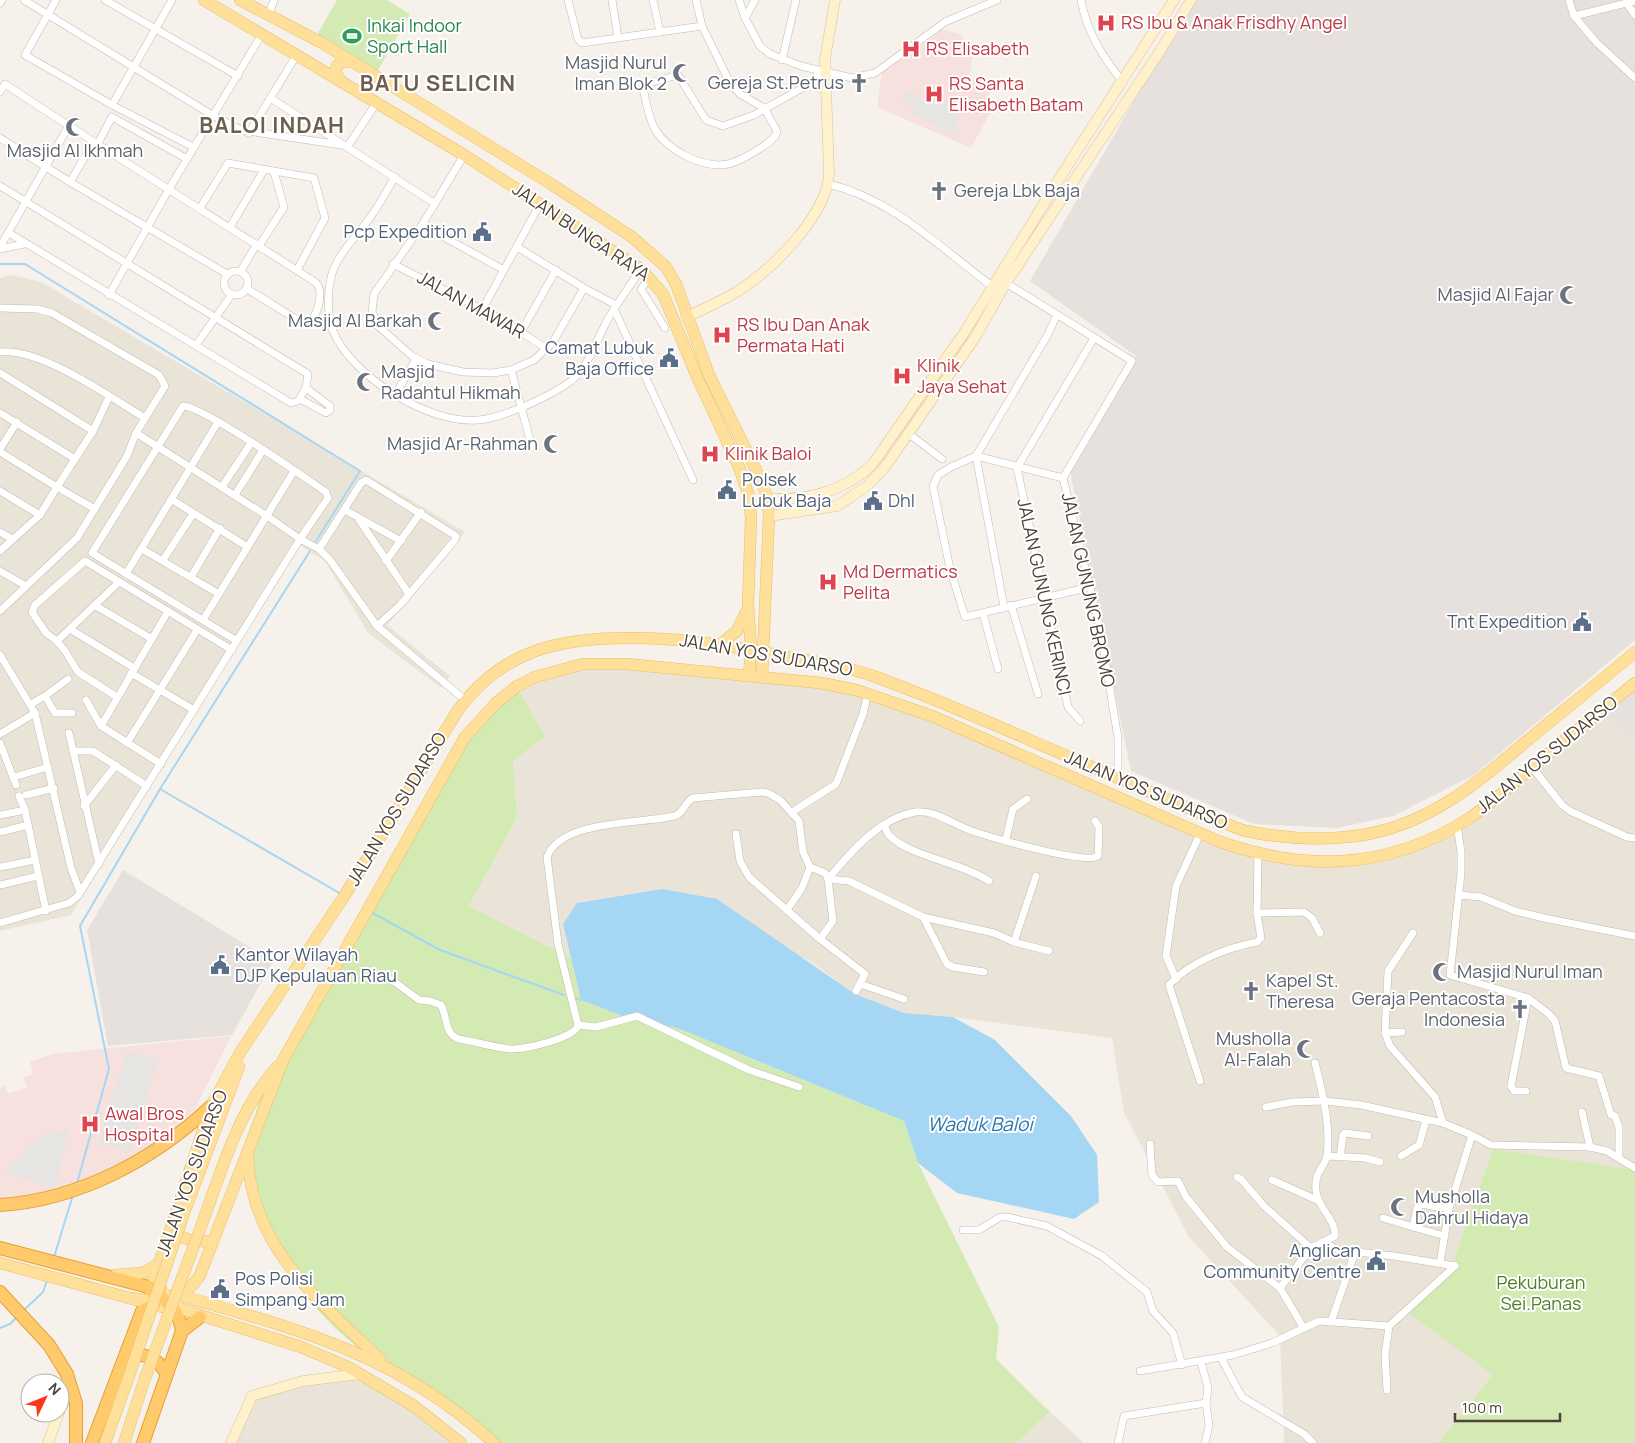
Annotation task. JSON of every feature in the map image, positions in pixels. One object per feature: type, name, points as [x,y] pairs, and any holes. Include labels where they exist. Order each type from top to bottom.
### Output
[{"type":"highway","points":[[0,1205],[19,1204],[80,1188],[163,1147],[211,1106]]},
{"type":"highway","points":[[0,1248],[136,1283],[170,1300],[180,1320],[182,1331],[142,1443]]},
{"type":"highway","points":[[0,1292],[49,1345],[66,1373]]},
{"type":"highway","points":[[92,1443],[142,1311],[170,1300]]},
{"type":"highway","points":[[182,1331],[200,1317]]},
{"type":"highway","points":[[124,1360],[133,1356],[144,1355],[155,1360],[166,1373]]},
{"type":"highway","points":[[70,1384],[76,1403],[76,1443]]},
{"type":"main road","name":"JALAN BUNGA RAYA","points":[[204,0],[464,155],[646,273],[663,294],[697,377],[745,482],[751,518],[748,605],[751,649],[749,676]]},
{"type":"main road","name":"JALAN BUNGA RAYA","points":[[240,0],[322,43],[552,184],[632,237],[669,271],[676,284],[686,317],[709,375],[761,480],[768,499],[769,516],[762,677]]},
{"type":"main road","points":[[686,317],[733,294],[765,270],[807,224],[829,184],[821,71],[835,0]]},
{"type":"main road","points":[[769,516],[837,506],[876,478],[910,434],[974,339],[1006,283],[1160,51],[1191,0]]},
{"type":"main road","points":[[768,499],[814,496],[841,487],[862,474],[872,465],[964,333],[1173,1]]},
{"type":"main road","points":[[310,64],[321,64],[327,59],[328,52],[322,43]]},
{"type":"main road","points":[[1146,43],[1160,51]]},
{"type":"main road","points":[[341,81],[335,72],[337,66],[342,62],[351,62]]},
{"type":"main road","points":[[964,333],[974,339]]},
{"type":"main road","points":[[722,643],[741,626],[748,605]]},
{"type":"main road","name":"JALAN YOS SUDARSO","points":[[106,1274],[137,1274],[153,1269],[159,1264],[211,1106],[241,1051],[344,898],[466,700],[494,672],[508,663],[550,645],[570,641],[626,638],[684,638],[836,664],[871,675],[1243,830],[1291,838],[1335,838],[1402,826],[1460,795],[1635,652]]},
{"type":"main road","name":"JALAN YOS SUDARSO","points":[[170,1300],[193,1286],[283,1060],[465,737],[496,703],[517,686],[535,677],[583,664],[627,664],[821,682],[868,693],[932,716],[1200,834],[1258,854],[1302,861],[1347,862],[1409,847],[1457,825],[1501,794],[1635,683]]},
{"type":"main road","points":[[1158,815],[1165,799]]},
{"type":"main road","points":[[105,1443],[184,1213],[241,1062],[241,1051]]},
{"type":"main road","points":[[124,1443],[144,1382],[238,1131],[264,1084],[283,1060]]},
{"type":"main road","points":[[248,1148],[250,1178],[256,1205],[277,1250],[311,1293],[389,1368]]},
{"type":"main road","points":[[172,1226],[178,1234],[186,1239],[198,1242],[212,1241]]},
{"type":"main road","points":[[0,1263],[130,1298],[170,1300],[304,1331],[389,1368],[443,1402],[494,1443]]},
{"type":"main road","points":[[159,1264],[154,1278],[156,1285],[170,1300],[200,1317],[301,1347],[360,1374],[414,1406],[461,1443]]},
{"type":"main road","points":[[231,1443],[252,1396],[303,1381],[360,1374]]},
{"type":"main road","points":[[48,1443],[55,1423]]},
{"type":"street","points":[[24,0],[212,115],[249,133],[348,146]]},
{"type":"street","points":[[56,0],[25,55],[112,105],[194,147]]},
{"type":"street","points":[[105,0],[238,76]]},
{"type":"street","points":[[112,105],[172,0]]},
{"type":"street","points":[[268,16],[274,0]]},
{"type":"street","points":[[568,0],[579,43],[702,26]]},
{"type":"street","points":[[612,0],[618,38]]},
{"type":"street","points":[[653,0],[660,32]]},
{"type":"street","points":[[696,0],[702,26],[734,90],[764,108],[777,131],[775,136],[752,154],[735,162],[720,165],[711,164],[673,148],[660,137],[651,118],[644,85],[678,75],[706,120],[718,126],[736,123],[764,108],[815,81],[818,79],[821,71]]},
{"type":"street","points":[[739,0],[744,18],[760,46],[782,60],[852,78],[875,73],[895,61],[955,16],[998,0]]},
{"type":"street","points":[[744,18],[755,0]]},
{"type":"street","points":[[782,60],[796,0]]},
{"type":"street","points":[[1081,0],[1092,37],[1122,81]]},
{"type":"street","points":[[1569,0],[1574,16],[1597,44],[1635,78]]},
{"type":"street","points":[[1574,16],[1635,1]]},
{"type":"street","points":[[1627,4],[1635,15]]},
{"type":"street","points":[[109,295],[212,115],[238,76],[262,34]]},
{"type":"street","points":[[249,133],[272,99],[296,56]]},
{"type":"street","points":[[0,92],[5,84],[95,144],[297,270],[315,282],[321,292],[313,318],[307,323],[294,318],[246,288]]},
{"type":"street","points":[[272,99],[348,146],[434,203]]},
{"type":"street","points":[[348,146],[377,102]]},
{"type":"street","points":[[70,182],[112,117],[187,159]]},
{"type":"street","points":[[0,248],[68,126]]},
{"type":"street","points":[[0,138],[70,182],[227,274],[240,272],[246,278],[246,288],[240,294],[232,294],[226,290],[224,284],[227,274]]},
{"type":"street","points":[[464,155],[422,225],[374,294],[372,312],[378,326],[416,359],[428,364],[463,372],[493,373],[511,370],[534,360],[553,342],[584,288]]},
{"type":"street","points":[[200,208],[226,164],[314,178],[325,214],[297,270]]},
{"type":"street","points":[[230,227],[264,170]]},
{"type":"street","points":[[240,272],[284,207],[274,172]]},
{"type":"street","points":[[395,177],[371,216],[338,261],[330,282],[329,306],[333,331],[348,356],[373,380],[395,395],[438,415],[465,420],[490,418],[520,408],[573,379],[588,359],[615,307],[646,273]]},
{"type":"street","points":[[829,184],[850,189],[880,203],[914,224],[992,286]]},
{"type":"street","points":[[0,186],[308,374],[306,388],[300,399],[291,403],[24,244],[9,233]]},
{"type":"street","points":[[482,310],[540,204]]},
{"type":"street","points":[[422,225],[504,270]]},
{"type":"street","points":[[0,248],[24,244]]},
{"type":"street","points":[[517,247],[615,307],[693,480]]},
{"type":"street","name":"JALAN MAWAR","points":[[394,264],[482,310],[546,348]]},
{"type":"street","points":[[521,332],[556,270]]},
{"type":"street","points":[[646,273],[641,289],[665,328]]},
{"type":"street","points":[[1006,283],[1094,338],[1017,468]]},
{"type":"street","points":[[196,346],[232,294]]},
{"type":"street","points":[[0,308],[37,309],[52,313],[159,375],[165,386],[136,433],[127,456],[72,544],[0,611]]},
{"type":"street","points":[[1058,315],[1048,336],[976,456],[951,466],[938,475],[933,486],[950,569],[966,617],[1090,587]]},
{"type":"street","name":"JALAN GUNUNG BROMO","points":[[1094,338],[1132,361],[1063,478],[1100,628],[1118,738],[1118,778]]},
{"type":"street","points":[[0,352],[17,352],[37,357],[145,418]]},
{"type":"street","points":[[395,395],[416,359]]},
{"type":"street","points":[[511,370],[532,447]]},
{"type":"street","points":[[0,373],[93,431]]},
{"type":"street","points":[[300,399],[324,412],[330,410],[330,406],[306,388]]},
{"type":"street","points":[[0,551],[40,515],[93,431],[110,397]]},
{"type":"street","points":[[0,923],[69,904],[80,892],[328,497],[326,492],[263,450],[218,422],[183,406],[92,553],[237,641]]},
{"type":"street","points":[[0,413],[75,459]]},
{"type":"street","points":[[17,422],[0,451],[57,488],[95,509]]},
{"type":"street","points":[[126,574],[189,467],[218,422]]},
{"type":"street","points":[[136,433],[267,516],[300,540],[319,549],[330,560],[377,626],[466,700]]},
{"type":"street","points":[[910,434],[942,458]]},
{"type":"street","points":[[222,487],[251,443]]},
{"type":"street","points":[[236,496],[263,450]]},
{"type":"street","points":[[976,456],[1017,468],[1063,478]]},
{"type":"street","points":[[976,456],[1008,606],[1038,694]]},
{"type":"street","name":"JALAN GUNUNG KERINCI","points":[[1017,468],[1068,707],[1080,721]]},
{"type":"street","points":[[203,620],[246,546],[267,516],[294,471]]},
{"type":"street","points":[[319,549],[361,483],[366,480],[421,512],[456,538],[400,606],[377,626]]},
{"type":"street","points":[[0,491],[40,515]]},
{"type":"street","points":[[171,499],[246,546]]},
{"type":"street","points":[[345,510],[402,541]]},
{"type":"street","points":[[386,561],[421,512]]},
{"type":"street","points":[[163,560],[193,514]]},
{"type":"street","points":[[358,518],[409,594]]},
{"type":"street","points":[[191,577],[220,528]]},
{"type":"street","points":[[0,532],[12,539]]},
{"type":"street","points":[[142,549],[219,594]]},
{"type":"street","points":[[117,697],[78,672],[57,641],[46,633],[32,612],[35,605],[85,561],[118,583],[232,650]]},
{"type":"street","points":[[0,571],[26,586]]},
{"type":"street","points":[[57,641],[96,606],[118,583]]},
{"type":"street","points":[[96,606],[152,639]]},
{"type":"street","points":[[101,726],[132,670],[168,613]]},
{"type":"street","points":[[983,613],[998,669]]},
{"type":"street","points":[[70,628],[160,691],[194,710]]},
{"type":"street","points":[[127,743],[197,630]]},
{"type":"street","points":[[0,655],[36,714],[71,868],[80,892]]},
{"type":"street","points":[[31,704],[68,679]]},
{"type":"street","points":[[792,812],[836,784],[863,714],[868,693]]},
{"type":"street","points":[[45,696],[55,713],[72,713]]},
{"type":"street","points":[[86,700],[101,726],[162,764]]},
{"type":"street","points":[[0,734],[36,714]]},
{"type":"street","points":[[69,733],[84,806],[99,864]]},
{"type":"street","points":[[0,743],[16,785]]},
{"type":"street","points":[[73,751],[93,751],[147,786]]},
{"type":"street","points":[[84,806],[116,765]]},
{"type":"street","points":[[14,777],[48,767]]},
{"type":"street","points":[[1532,767],[1562,805],[1570,811],[1627,838],[1635,838]]},
{"type":"street","points":[[46,910],[24,810],[23,795],[54,788]]},
{"type":"street","points":[[392,980],[419,1000],[430,1000],[441,1005],[449,1032],[452,1036],[459,1039],[517,1049],[560,1039],[577,1030],[578,1026],[558,944],[547,857],[554,845],[567,836],[595,827],[676,816],[693,798],[768,793],[780,800],[792,812],[799,821],[803,852],[810,867],[825,873],[828,879],[833,921],[820,939]]},
{"type":"street","points":[[1006,839],[1013,810],[1027,799]]},
{"type":"street","points":[[0,815],[24,810]]},
{"type":"street","points":[[828,879],[856,846],[901,817],[921,811],[974,832],[1069,857],[1095,858],[1098,855],[1098,827],[1095,821]]},
{"type":"street","points":[[1457,825],[1461,852],[1459,895],[1450,974],[1528,998],[1554,1019],[1566,1068],[1599,1076],[1607,1107],[1611,1115],[1616,1116],[1619,1127],[1619,1158]]},
{"type":"street","points":[[0,832],[28,826]]},
{"type":"street","points":[[885,826],[889,836],[907,846],[956,865],[989,881]]},
{"type":"street","points":[[736,834],[740,861],[746,873],[820,939],[864,972],[865,976],[856,991]]},
{"type":"street","points":[[1176,979],[1166,956],[1176,886],[1200,834]]},
{"type":"street","points":[[1200,1081],[1168,989],[1170,983],[1194,965],[1217,954],[1259,941],[1262,936],[1257,913],[1258,854]]},
{"type":"street","points":[[0,867],[35,860]]},
{"type":"street","points":[[787,910],[802,888],[810,867]]},
{"type":"street","points":[[0,885],[38,876]]},
{"type":"street","points":[[1014,942],[1036,876]]},
{"type":"street","points":[[828,879],[849,881],[923,917],[994,933],[1014,942],[1049,951]]},
{"type":"street","points":[[1459,895],[1481,897],[1515,911],[1552,920],[1635,936]]},
{"type":"street","points":[[1257,913],[1304,912],[1312,918],[1320,934]]},
{"type":"street","points":[[923,917],[947,964],[953,967],[984,972]]},
{"type":"street","points":[[1413,933],[1388,971],[1386,1033],[1390,1046],[1435,1097],[1442,1123]]},
{"type":"street","points":[[860,984],[904,999]]},
{"type":"street","points":[[1526,1091],[1514,1091],[1512,1086],[1528,998]]},
{"type":"street","points":[[578,1026],[596,1026],[637,1016],[748,1070],[799,1087]]},
{"type":"street","points":[[1386,1033],[1402,1032]]},
{"type":"street","points":[[1280,1288],[1311,1248],[1335,1236],[1336,1232],[1317,1200],[1317,1173],[1327,1156],[1325,1101],[1315,1063]]},
{"type":"street","points":[[1266,1107],[1292,1102],[1325,1101],[1361,1105],[1442,1123],[1495,1146],[1590,1147],[1607,1151],[1635,1168]]},
{"type":"street","points":[[1582,1112],[1590,1147]]},
{"type":"street","points":[[1401,1156],[1419,1144],[1426,1120]]},
{"type":"street","points":[[1340,1157],[1345,1132],[1368,1136]]},
{"type":"street","points":[[1440,1263],[1449,1209],[1472,1135]]},
{"type":"street","points":[[1150,1144],[1152,1175],[1158,1182],[1178,1182],[1186,1197],[1227,1247],[1280,1288],[1304,1327]]},
{"type":"street","points":[[1327,1156],[1366,1158],[1380,1162]]},
{"type":"street","points":[[1237,1177],[1264,1206],[1311,1248]]},
{"type":"street","points":[[1272,1180],[1317,1200]]},
{"type":"street","points":[[1413,1227],[1418,1208],[1421,1204],[1449,1209]]},
{"type":"street","points":[[962,1230],[979,1230],[1000,1217],[1007,1217],[1047,1226],[1102,1256],[1147,1292],[1153,1311],[1173,1333],[1182,1365]]},
{"type":"street","points":[[1383,1218],[1445,1236]]},
{"type":"street","points":[[1323,1242],[1338,1250],[1454,1266],[1389,1326],[1385,1355],[1387,1390]]},
{"type":"street","points":[[1330,1322],[1355,1252]]},
{"type":"street","points":[[1140,1371],[1221,1358],[1272,1342],[1319,1321],[1389,1326]]},
{"type":"street","points":[[1221,1358],[1242,1397],[1304,1434],[1313,1443]]},
{"type":"street","points":[[1201,1362],[1208,1388],[1206,1404],[1209,1426],[1205,1443]]},
{"type":"street","points":[[1118,1443],[1124,1416],[1206,1404]]},
{"type":"shaded area","points":[[1192,0],[1635,0],[1635,640],[1474,775],[1393,816],[1336,828],[1254,824],[1131,771],[1070,471],[1136,356],[1030,281]]},
{"type":"shaded area","name":"RS Santa Elisabeth Batam","points":[[942,29],[962,35],[972,56],[970,78],[989,81],[989,115],[971,148],[877,107],[882,71],[915,52]]},
{"type":"shaded area","points":[[906,91],[916,94],[917,101],[957,101],[958,135],[911,115],[914,106],[903,101]]},
{"type":"shaded area","points":[[11,275],[41,282],[465,532],[387,625],[450,676],[441,688],[368,633],[325,561],[299,545],[71,915],[0,931],[0,278]]},
{"type":"shaded area","points":[[605,663],[862,692],[1215,841],[1336,863],[1445,833],[1603,709],[1635,743],[1635,1170],[1591,1164],[1493,1375],[1438,1443],[1284,1443],[1280,1336],[1189,1237],[1124,1113],[1112,1038],[953,1017],[904,1013],[855,994],[810,961],[662,889],[577,903],[563,924],[571,958],[469,906],[517,817],[513,761],[516,687]]},
{"type":"shaded area","points":[[1635,683],[1635,743],[1603,709]]},
{"type":"shaded area","points":[[123,870],[273,961],[232,1035],[108,1046],[87,930]]},
{"type":"shaded area","name":"Awal Bros Hospital","points":[[231,1036],[195,1109],[165,1138],[132,1159],[57,1192],[0,1199],[0,1089],[5,1085],[7,1094],[27,1088],[24,1077],[33,1074],[30,1062],[52,1054]]},
{"type":"shaded area","points":[[127,1051],[158,1060],[129,1153],[98,1143]]},
{"type":"shaded area","points":[[69,1128],[55,1188],[5,1172],[36,1139]]},
{"type":"shaded area","points":[[341,1376],[372,1379],[464,1443],[231,1443],[252,1396]]},
{"type":"shaded area","points":[[1050,1412],[1084,1443],[1016,1443]]},
{"type":"green space","points":[[337,0],[387,0],[410,14],[377,72],[317,35]]},
{"type":"green space","points":[[516,687],[545,736],[513,761],[517,817],[469,906],[571,958],[581,1000],[623,1016],[680,1029],[904,1121],[918,1163],[999,1327],[996,1359],[1050,1412],[1016,1443],[485,1443],[440,1404],[358,1348],[311,1303],[294,1277],[267,1224],[257,1184],[250,1137],[259,1100],[466,736]]},
{"type":"green space","name":"Pekuburan Sei.Panas","points":[[1493,1149],[1635,1170],[1635,1443],[1438,1443],[1493,1375],[1406,1311],[1452,1265]]},
{"type":"water","name":"Waduk Baloi","points":[[662,889],[717,899],[855,994],[904,1013],[953,1017],[995,1040],[1071,1116],[1097,1155],[1099,1202],[1074,1219],[957,1193],[918,1163],[904,1121],[680,1029],[623,1016],[581,1000],[563,924],[577,903]]},
{"type":"waterway","points":[[0,264],[25,264],[360,471],[316,541]]},
{"type":"waterway","points":[[77,1183],[109,1069],[80,926],[160,789],[310,551]]},
{"type":"waterway","points":[[160,789],[341,894]]},
{"type":"waterway","points":[[371,912],[440,950],[564,995]]},
{"type":"waterway","points":[[575,998],[581,1000]]},
{"type":"waterway","points":[[54,1257],[73,1195]]},
{"type":"waterway","points":[[24,1310],[43,1292],[47,1281]]},
{"type":"waterway","points":[[0,1328],[10,1324],[17,1317]]},
{"type":"place","name":"RS Ibu & Anak Frisdhy Angel","points":[[1106,23]]},
{"type":"place","name":"Inkai Indoor Sport Hall","points":[[352,36]]},
{"type":"place","name":"RS Elisabeth","points":[[911,49]]},
{"type":"place","name":"Masjid Nurul Iman Blok 2","points":[[682,73]]},
{"type":"place","name":"Gereja St.Petrus","points":[[859,83]]},
{"type":"place","name":"RS Santa Elisabeth Batam","points":[[934,94]]},
{"type":"place","name":"Masjid Al Ikhmah","points":[[75,127]]},
{"type":"place","name":"Gereja Lbk Baja","points":[[939,191]]},
{"type":"place","name":"Pcp Expedition","points":[[482,232]]},
{"type":"place","name":"Masjid Al Fajar","points":[[1569,295]]},
{"type":"place","name":"Masjid Al Barkah","points":[[437,321]]},
{"type":"place","name":"RS Ibu Dan Anak Permata Hati","points":[[722,335]]},
{"type":"place","name":"Camat Lubuk Baja Office","points":[[669,358]]},
{"type":"place","name":"Klinik Jaya Sehat","points":[[902,376]]},
{"type":"place","name":"Masjid Radahtul Hikmah","points":[[366,382]]},
{"type":"place","name":"Masjid Ar-Rahman","points":[[553,444]]},
{"type":"place","name":"Klinik Baloi","points":[[710,454]]},
{"type":"place","name":"Polsek Lubuk Baja","points":[[727,490]]},
{"type":"place","name":"Dhl","points":[[873,501]]},
{"type":"place","name":"Md Dermatics Pelita","points":[[828,582]]},
{"type":"place","name":"Tnt Expedition","points":[[1582,622]]},
{"type":"place","name":"Kantor Wilayah DJP Kepulauan Riau","points":[[220,965]]},
{"type":"place","name":"Masjid Nurul Iman","points":[[1442,972]]},
{"type":"place","name":"Kapel St. Theresa","points":[[1251,991]]},
{"type":"place","name":"Geraja Pentacosta Indonesia","points":[[1520,1009]]},
{"type":"place","name":"Musholla Al-Falah","points":[[1306,1049]]},
{"type":"place","name":"Awal Bros Hospital","points":[[90,1124]]},
{"type":"place","name":"Musholla Dahrul Hidaya","points":[[1400,1207]]},
{"type":"place","name":"Anglican Community Centre","points":[[1376,1261]]},
{"type":"place","name":"Pos Polisi Simpang Jam","points":[[220,1289]]},
{"type":"district","name":"BATU SELICIN","points":[[438,83]]},
{"type":"district","name":"BALOI INDAH","points":[[272,125]]}]
